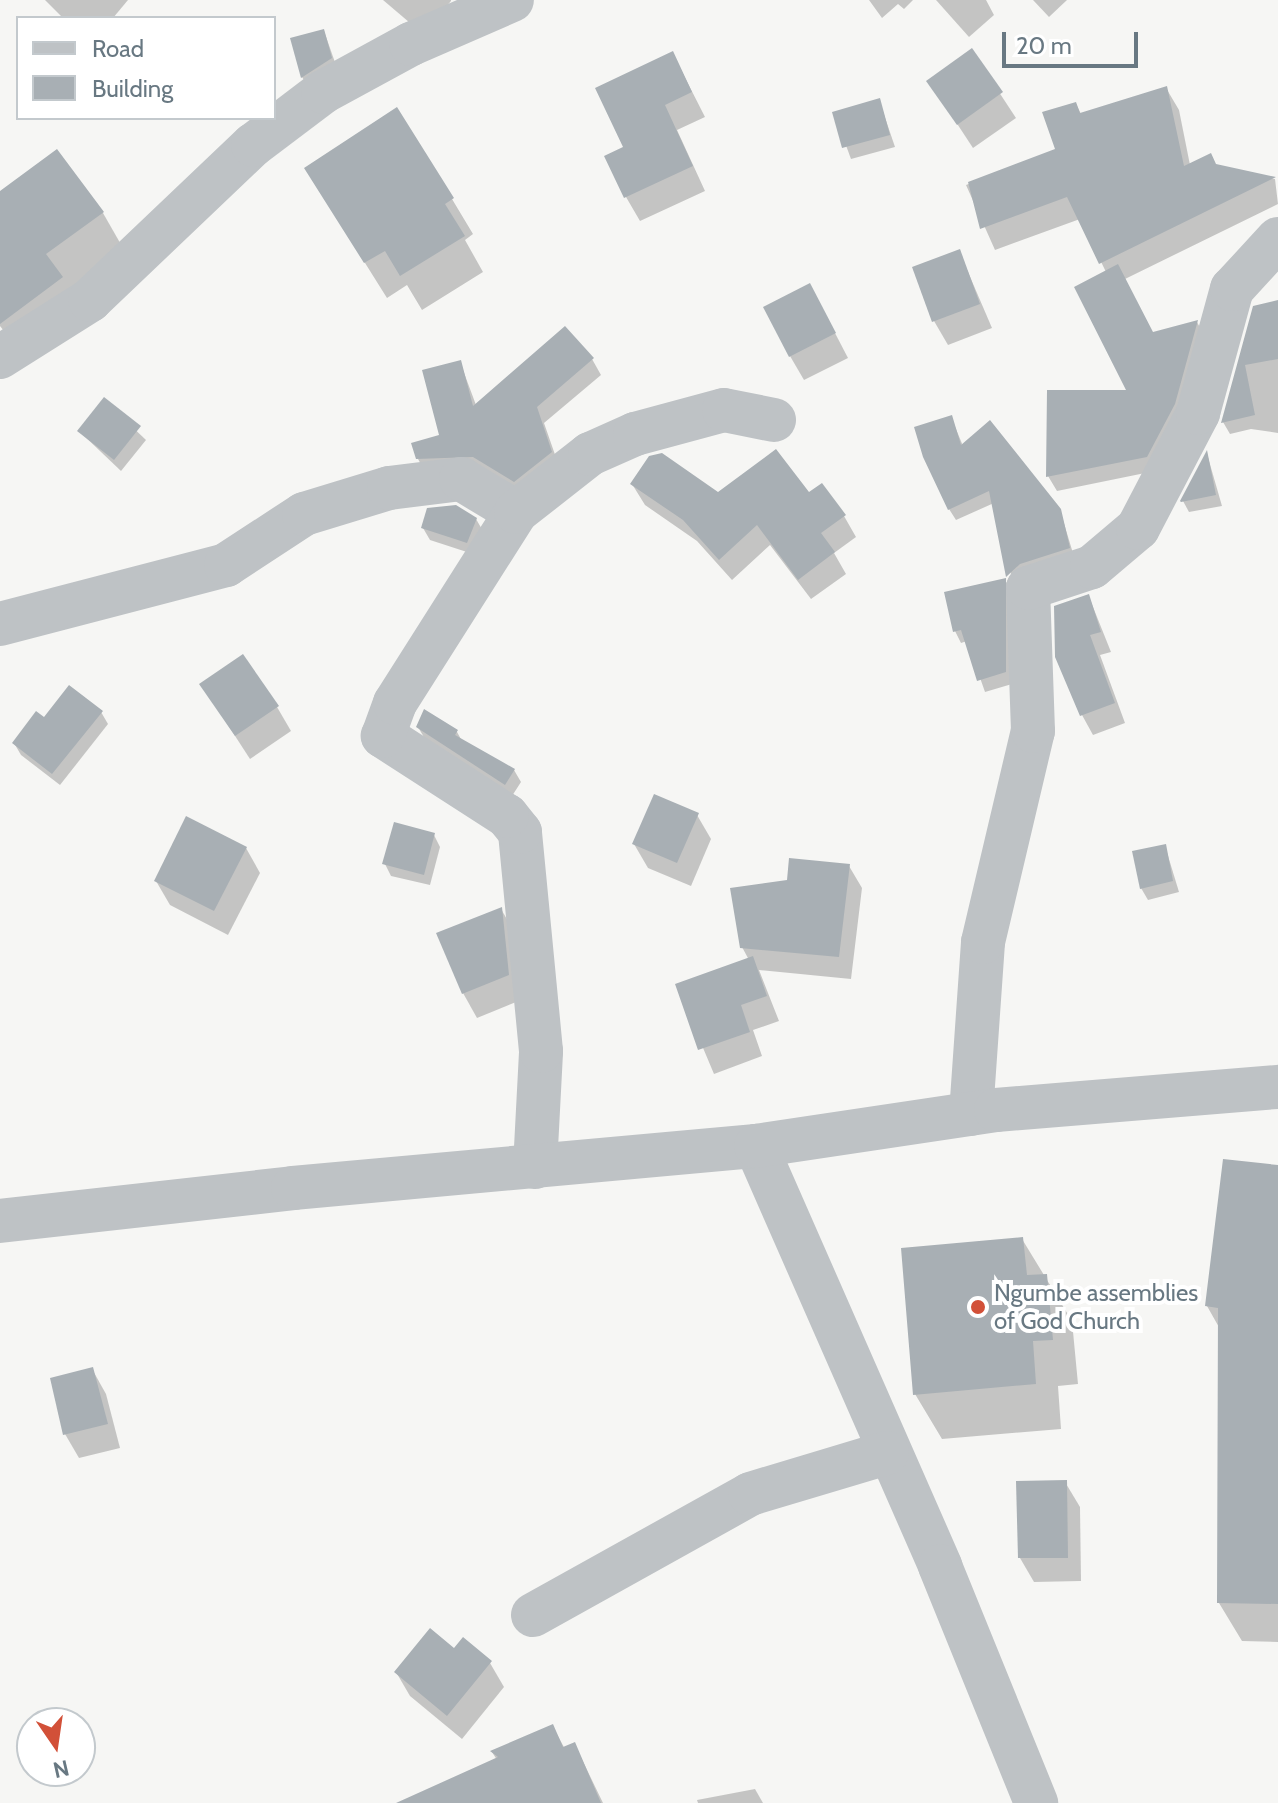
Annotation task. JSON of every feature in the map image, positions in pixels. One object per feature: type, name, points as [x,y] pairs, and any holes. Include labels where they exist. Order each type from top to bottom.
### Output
[{"type":"street","points":[[0,357],[90,300],[253,145],[323,92],[411,44],[512,0]]},
{"type":"street","points":[[971,1114],[983,942],[1033,731],[1028,588],[1092,567],[1138,528],[1198,413],[1232,289],[1278,239]]},
{"type":"street","points":[[535,1167],[541,1051],[520,832],[507,816],[383,736],[395,703],[516,512],[590,454],[635,434],[724,410],[774,420]]},
{"type":"street","points":[[0,624],[226,565],[304,514],[389,488],[461,479],[516,512]]},
{"type":"street","points":[[0,1221],[756,1146],[971,1114],[1278,1087]]},
{"type":"street","points":[[756,1146],[887,1453],[940,1566],[1036,1803]]},
{"type":"street","points":[[533,1615],[750,1494],[887,1453]]},
{"type":"building","points":[[324,29],[332,58],[301,78],[290,38]]},
{"type":"building","points":[[972,48],[1003,92],[957,125],[926,81]]},
{"type":"building","points":[[673,51],[692,92],[665,105],[693,166],[624,198],[604,156],[623,147],[595,88]]},
{"type":"building","points":[[1167,86],[1184,166],[1211,153],[1216,164],[1276,177],[1099,264],[1067,197],[980,229],[968,182],[1055,149],[1042,112],[1076,102],[1080,113]]},
{"type":"building","points":[[880,98],[890,135],[842,148],[832,112]]},
{"type":"building","points":[[397,107],[454,198],[445,204],[465,236],[400,276],[385,251],[364,263],[304,168]]},
{"type":"building","points":[[57,149],[104,212],[46,254],[63,277],[0,324],[0,191]]},
{"type":"building","points":[[960,249],[980,304],[932,322],[912,267]]},
{"type":"building","points":[[1118,264],[1153,332],[1198,320],[1175,404],[1147,457],[1046,477],[1047,390],[1126,390],[1074,287]]},
{"type":"building","points":[[810,283],[836,333],[789,357],[763,307]]},
{"type":"building","points":[[1278,300],[1278,359],[1245,365],[1255,415],[1221,423],[1253,306]]},
{"type":"building","points":[[565,326],[594,358],[537,407],[552,452],[514,482],[473,457],[416,459],[411,443],[439,435],[422,370],[461,360],[473,406]]},
{"type":"building","points":[[104,397],[141,426],[114,460],[77,431]]},
{"type":"building","points":[[952,415],[961,445],[990,420],[1061,509],[1070,548],[1020,564],[1006,577],[989,491],[948,510],[923,457],[914,427]]},
{"type":"building","points":[[776,449],[809,492],[822,483],[846,515],[821,533],[835,552],[798,580],[757,525],[719,560],[683,520],[630,484],[649,456],[662,453],[718,492]]},
{"type":"building","points":[[1207,450],[1216,495],[1181,502],[1180,501]]},
{"type":"building","points":[[456,505],[477,518],[467,543],[421,528],[427,508]]},
{"type":"building","points":[[1006,578],[1006,672],[977,681],[961,630],[953,632],[944,592]]},
{"type":"building","points":[[1089,594],[1101,632],[1090,635],[1115,703],[1080,716],[1055,657],[1054,606]]},
{"type":"building","points":[[243,654],[279,706],[235,736],[199,684]]},
{"type":"building","points":[[69,685],[103,711],[52,774],[12,743],[36,711],[44,717]]},
{"type":"building","points":[[424,709],[458,730],[455,735],[515,769],[505,785],[416,727]]},
{"type":"building","points":[[654,794],[699,813],[677,863],[632,844]]},
{"type":"building","points":[[186,816],[247,847],[214,911],[154,881]]},
{"type":"building","points":[[394,822],[435,833],[424,875],[382,864]]},
{"type":"building","points":[[1166,844],[1173,881],[1140,889],[1132,851]]},
{"type":"building","points":[[789,858],[850,864],[839,957],[740,948],[730,888],[787,880]]},
{"type":"building","points":[[502,907],[509,975],[462,994],[436,933]]},
{"type":"building","points":[[753,956],[767,996],[741,1005],[750,1032],[698,1050],[675,984]]},
{"type":"building","points":[[1223,1159],[1278,1165],[1278,1604],[1217,1603],[1218,1308],[1205,1306]]},
{"type":"building","name":"Ngumbe assemblies of God Church","points":[[1023,1237],[1027,1275],[1047,1274],[1053,1340],[1033,1341],[1036,1384],[913,1395],[901,1248]]},
{"type":"building","points":[[93,1367],[108,1424],[63,1435],[50,1378]]},
{"type":"building","points":[[1067,1480],[1068,1558],[1018,1558],[1016,1481]]},
{"type":"building","points":[[430,1628],[454,1648],[463,1637],[492,1661],[447,1716],[394,1672]]},
{"type":"building","points":[[553,1724],[563,1747],[575,1742],[601,1803],[396,1803],[498,1757],[490,1751]]},
{"type":"place","name":"Ngumbe assemblies of God Church","points":[[978,1307]]}]
